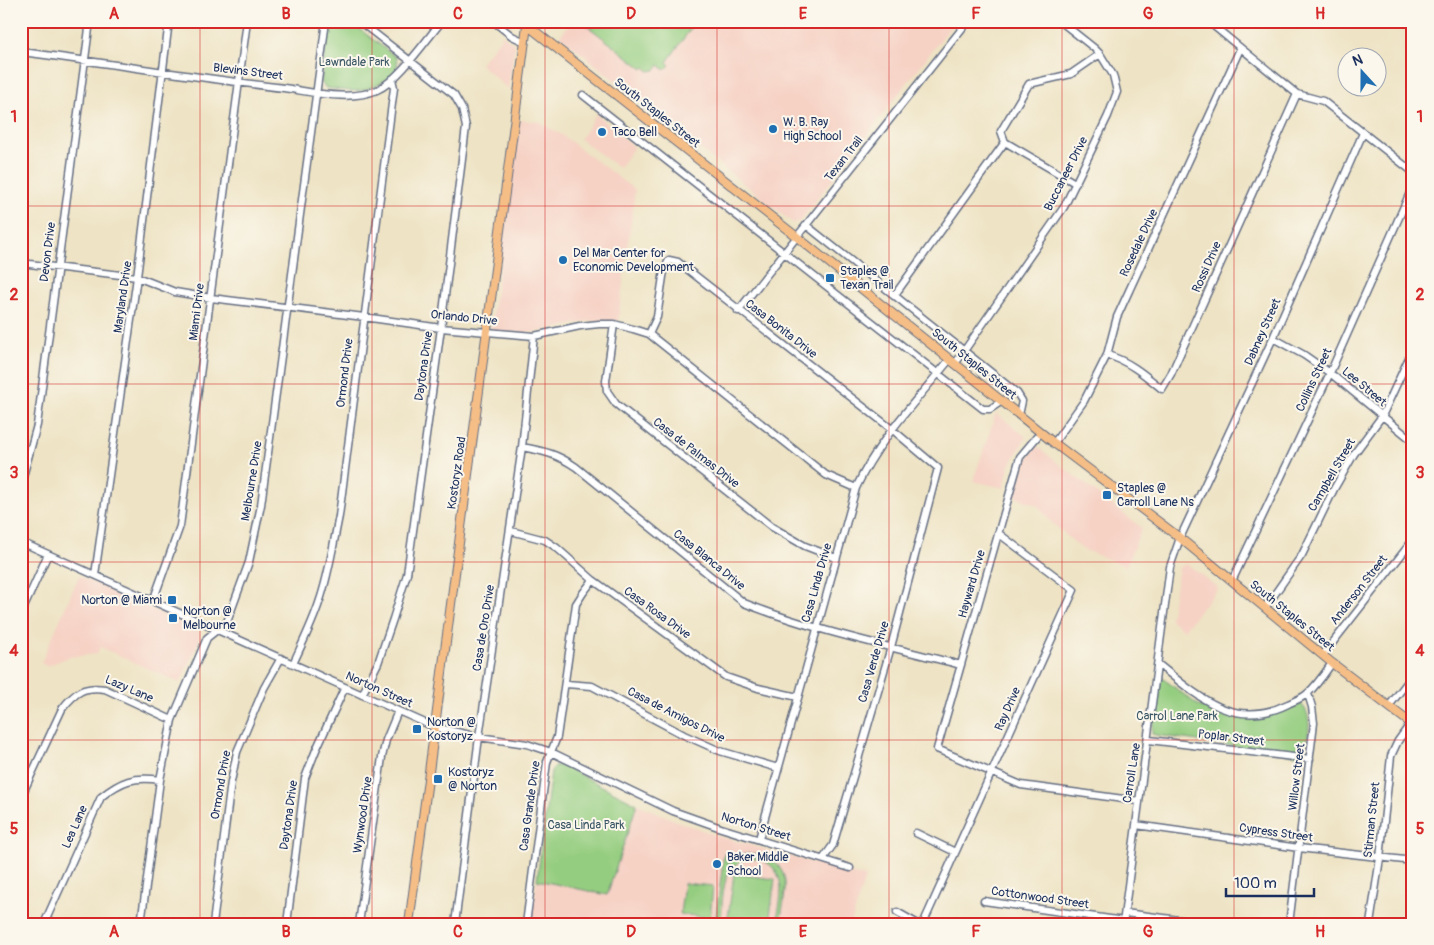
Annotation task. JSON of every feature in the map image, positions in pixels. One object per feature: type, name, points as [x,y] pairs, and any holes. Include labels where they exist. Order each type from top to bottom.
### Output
[{"type":"main road","name":"Kostoryz Road","points":[[409,924],[488,333],[525,42],[525,23]]},
{"type":"main road","name":"South Staples Street","points":[[525,23],[797,237],[1054,443],[1180,538],[1332,663],[1412,724]]},
{"type":"street","name":"Devon Drive","points":[[21,484],[36,425],[90,21]]},
{"type":"street","name":"Maryland Drive","points":[[95,575],[137,277],[169,21]]},
{"type":"street","name":"Miami Drive","points":[[153,601],[180,526],[247,21]]},
{"type":"street","name":"Melbourne Drive","points":[[141,924],[160,780],[172,720],[207,638],[227,622],[249,562],[261,506],[318,92],[326,21]]},
{"type":"street","name":"Daytona Drive","points":[[359,21],[454,95],[462,109],[466,127],[441,328],[406,574],[394,619],[378,663],[362,695]]},
{"type":"street","name":"Blevins Street","points":[[21,52],[238,83],[341,95],[360,94],[378,90],[392,80],[442,21]]},
{"type":"street","points":[[493,21],[512,36],[525,42]]},
{"type":"street","name":"Texan Trail","points":[[738,311],[968,21]]},
{"type":"street","name":"Buccaneer Drive","points":[[953,362],[964,351],[1064,207],[1108,116],[1117,92],[1113,75],[1100,54],[1060,21]]},
{"type":"street","points":[[1205,21],[1297,94],[1323,101],[1413,172]]},
{"type":"street","name":"Rosedale Drive","points":[[1054,443],[1084,401],[1107,355],[1117,317],[1240,49]]},
{"type":"street","points":[[1075,183],[1005,142],[1001,131],[1029,84],[1071,74],[1100,54]]},
{"type":"street","name":"Ormond Drive","points":[[292,664],[306,636],[319,602],[331,558],[339,516],[394,88],[392,80]]},
{"type":"street","name":"Rossi Drive","points":[[1107,355],[1120,359],[1140,371],[1162,389],[1171,374],[1297,94]]},
{"type":"street","points":[[583,95],[983,409],[990,409],[1002,401]]},
{"type":"street","name":"Dabney Street","points":[[1180,538],[1273,338],[1363,133]]},
{"type":"street","points":[[894,296],[1005,142]]},
{"type":"street","name":"Collins Street","points":[[1232,581],[1330,373],[1413,186]]},
{"type":"street","points":[[806,225],[1017,393],[1022,401],[1019,415]]},
{"type":"street","name":"Casa Bonita Drive","points":[[649,334],[657,317],[664,270],[669,260],[678,262],[738,311],[893,430],[938,468]]},
{"type":"street","name":"Orlando Drive","points":[[21,263],[137,277],[175,292],[211,298],[488,333],[534,336],[580,326],[614,324],[649,334],[826,474],[856,488]]},
{"type":"street","name":"Casa de Palmas Drive","points":[[614,324],[606,381],[607,391],[616,404],[772,528],[805,546],[836,558]]},
{"type":"street","name":"Casa de Oro Drive","points":[[455,924],[479,737],[511,531],[534,336]]},
{"type":"street","name":"Lee Street","points":[[1273,338],[1304,355],[1330,373],[1413,441]]},
{"type":"street","name":"Campbell Street","points":[[1265,608],[1302,555],[1334,489],[1354,454],[1382,416],[1413,350]]},
{"type":"street","name":"Casa Linda Drive","points":[[759,839],[856,488],[866,468],[893,430],[938,374],[953,362]]},
{"type":"street","name":"Hayward Drive","points":[[991,772],[937,749],[1020,457],[1041,432]]},
{"type":"street","name":"Casa Blanca Drive","points":[[522,448],[544,450],[560,456],[576,467],[744,602],[774,615],[816,628],[961,665]]},
{"type":"street","name":"Casa Verde Drive","points":[[824,859],[833,846],[891,647],[938,468]]},
{"type":"street","name":"Casa Rosa Drive","points":[[511,531],[545,540],[558,548],[593,580],[726,677],[758,688],[798,697]]},
{"type":"street","name":"Ray Drive","points":[[923,924],[1074,590],[998,533]]},
{"type":"street","name":"Carroll Lane","points":[[1123,922],[1138,801],[1149,740],[1166,590],[1170,567],[1180,538]]},
{"type":"street","name":"Anderson Street","points":[[1323,655],[1413,540]]},
{"type":"street","name":"Norton Street","points":[[21,542],[434,727],[479,737],[528,744],[551,752],[673,811],[720,828],[850,868]]},
{"type":"street","points":[[21,614],[48,554]]},
{"type":"street","name":"Casa Grande Drive","points":[[526,924],[547,762],[558,737],[576,604],[593,580]]},
{"type":"street","name":"Ormond Drive","points":[[213,924],[231,782],[238,752],[264,688],[281,658]]},
{"type":"street","points":[[1158,664],[1190,691],[1210,704],[1231,712],[1252,713],[1278,709],[1308,694],[1332,663]]},
{"type":"street","points":[[1389,706],[1413,675]]},
{"type":"street","name":"Casa de Amigos Drive","points":[[566,684],[592,686],[684,735],[720,751],[778,768]]},
{"type":"street","name":"Lazy Lane","points":[[21,797],[62,709],[72,697],[82,690],[93,687],[105,689],[172,720]]},
{"type":"street","name":"Daytona Drive","points":[[287,924],[305,778],[345,687]]},
{"type":"street","name":"Willow Street","points":[[1289,924],[1314,723],[1308,694]]},
{"type":"street","name":"Wynwood Drive","points":[[359,924],[382,758],[386,740],[398,711]]},
{"type":"street","name":"Stirman Street","points":[[1370,924],[1380,858],[1391,756],[1412,724]]},
{"type":"street","name":"Poplar Street","points":[[1149,740],[1310,759]]},
{"type":"street","points":[[991,772],[1021,785],[1138,801]]},
{"type":"street","name":"Lea Lane","points":[[44,924],[101,797],[113,787],[128,780],[144,778],[160,780]]},
{"type":"street","name":"Cypress Street","points":[[1136,825],[1299,848],[1413,861]]},
{"type":"street","points":[[916,834],[955,852]]},
{"type":"street","name":"Cottonwood Street","points":[[984,901],[1123,922]]},
{"type":"street","points":[[897,912],[918,924]]},
{"type":"street","points":[[1125,913],[1210,924]]},
{"type":"shaded area","name":"W. B. Ray High School","points":[[572,21],[955,21],[800,221],[793,223],[560,36]]},
{"type":"shaded area","points":[[503,35],[515,45],[508,89],[480,64]]},
{"type":"shaded area","points":[[596,114],[634,147],[619,168],[580,139]]},
{"type":"shaded area","name":"Del Mar Center for Economic Development","points":[[523,120],[539,122],[562,135],[635,190],[618,321],[589,321],[537,332],[520,333],[495,331],[491,328],[519,122]]},
{"type":"shaded area","points":[[996,413],[1026,437],[1009,467],[1004,488],[973,481]]},
{"type":"shaded area","points":[[1036,446],[1142,528],[1126,566],[1082,549],[1051,522],[1038,506],[1014,496],[1024,464]]},
{"type":"shaded area","points":[[1187,564],[1218,588],[1184,630],[1170,619],[1179,567]]},
{"type":"shaded area","points":[[79,576],[196,629],[200,633],[200,638],[180,683],[100,647],[97,654],[69,657],[47,666],[41,663]]},
{"type":"shaded area","name":"Baker Middle School","points":[[637,804],[721,837],[865,877],[851,924],[531,924],[537,880],[607,895]]},
{"type":"green space","name":"Lawndale Park","points":[[331,21],[349,21],[396,57],[396,69],[389,78],[359,91],[326,88],[321,82]]},
{"type":"green space","points":[[581,21],[696,21],[667,62],[670,65],[665,70],[659,65],[655,70],[649,71],[645,67],[643,69]]},
{"type":"green space","name":"Carrol Lane Park","points":[[1161,677],[1199,706],[1222,714],[1249,719],[1272,714],[1301,704],[1308,715],[1309,721],[1304,753],[1297,755],[1152,734],[1159,678]]},
{"type":"green space","name":"Casa Linda Park","points":[[561,765],[637,804],[607,895],[537,880],[551,771],[555,766]]},
{"type":"green space","points":[[724,854],[729,855],[728,865],[740,856],[754,854],[768,858],[779,867],[785,881],[780,924],[776,924],[781,895],[779,878],[775,870],[762,860],[747,859],[739,862],[728,874],[723,891],[720,924],[715,924]]},
{"type":"green space","points":[[734,874],[775,879],[769,924],[727,924]]},
{"type":"green space","points":[[684,883],[713,886],[710,918],[680,914]]},
{"type":"place","name":"W. B. Ray High School","points":[[773,129]]},
{"type":"place","name":"Taco Bell","points":[[602,132]]},
{"type":"place","name":"Del Mar Center for Economic Development","points":[[563,260]]},
{"type":"place","name":"Staples @ Texan Trail","points":[[830,278]]},
{"type":"place","name":"Staples @ Carroll Lane Ns","points":[[1107,495]]},
{"type":"place","name":"Norton @ Miami","points":[[172,600]]},
{"type":"place","name":"Norton @ Melbourne","points":[[173,618]]},
{"type":"place","name":"Norton @ Kostoryz","points":[[417,729]]},
{"type":"place","name":"Kostoryz @ Norton","points":[[438,779]]},
{"type":"place","name":"Baker Middle School","points":[[717,864]]}]
